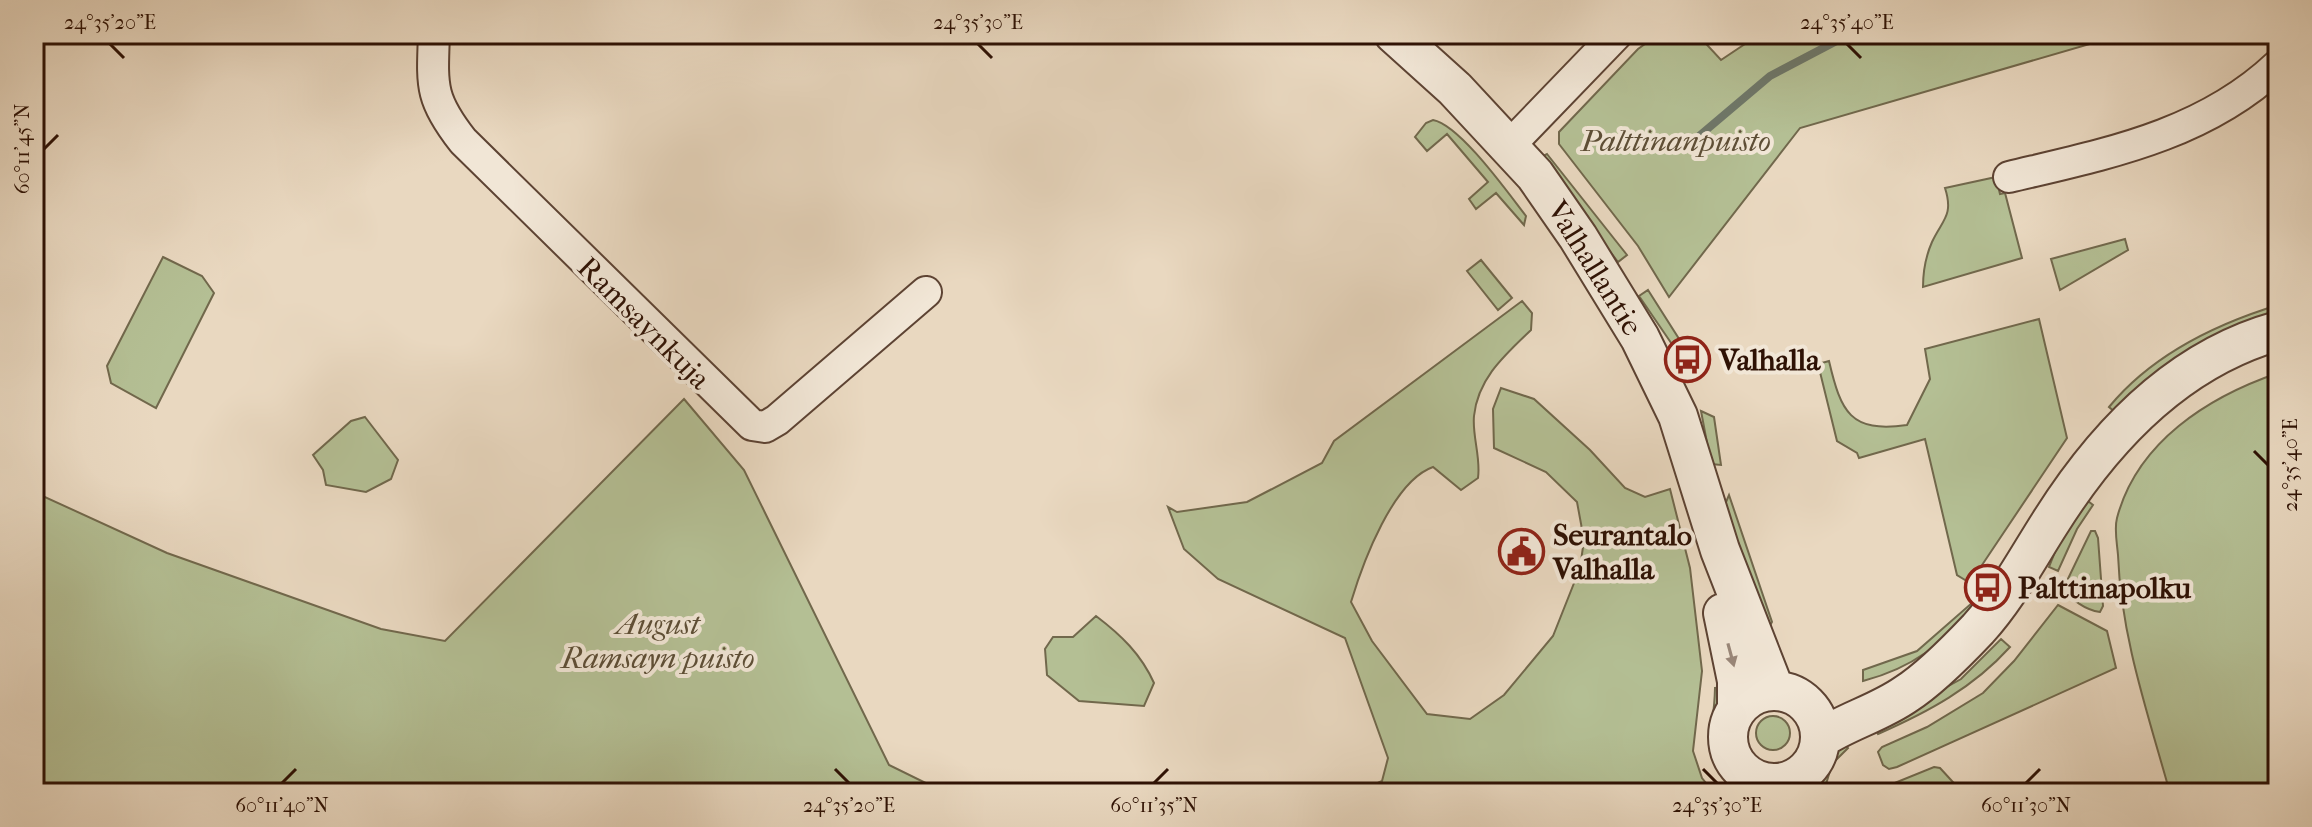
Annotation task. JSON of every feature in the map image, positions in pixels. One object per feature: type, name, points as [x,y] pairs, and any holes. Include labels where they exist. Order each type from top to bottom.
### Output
[{"type":"street","name":"Ramsaynkuja","points":[[434,34],[433,91],[441,112],[463,141],[752,425],[765,427],[777,420],[926,292]]},
{"type":"street","name":"Valhallantie","points":[[1394,34],[1510,145],[1578,237],[1640,338],[1678,416],[1720,550],[1788,696]]},
{"type":"street","points":[[1510,145],[1617,34]]},
{"type":"street","points":[[2009,177],[2132,148],[2186,127],[2228,102],[2278,65]]},
{"type":"street","points":[[1941,662],[1845,696],[1761,693],[1737,709],[1731,720],[1729,747],[1742,770],[1769,788],[1790,780],[1811,766],[1909,693],[1973,634],[2002,599],[2064,503],[2113,436],[2183,375],[2220,353],[2278,331]]},
{"type":"street","name":"Valhallantie","points":[[1720,550],[1723,624],[1737,681],[1737,709]]},
{"type":"street","points":[[1788,696],[1812,711],[1811,766]]},
{"type":"green space","name":"Palttinanpuisto","points":[[1659,34],[1697,34],[1721,60],[1760,34],[2124,34],[1800,128],[1669,297],[1638,246],[1559,144],[1559,132],[1638,49]]},
{"type":"green space","points":[[1433,120],[1456,134],[1483,161],[1526,216],[1524,225],[1496,193],[1476,209],[1469,199],[1488,182],[1447,134],[1427,151],[1415,137],[1426,123]]},
{"type":"green space","points":[[1547,154],[1627,255],[1618,262],[1539,158]]},
{"type":"green space","points":[[1996,177],[2000,194],[2005,193],[2022,258],[1923,287],[1928,254],[1946,217],[1948,205],[1945,188]]},
{"type":"green space","points":[[2125,239],[2128,250],[2060,290],[2051,259]]},
{"type":"green space","points":[[163,257],[202,276],[214,293],[156,408],[111,383],[107,366]]},
{"type":"green space","points":[[1481,260],[1512,298],[1498,310],[1467,271]]},
{"type":"green space","points":[[1648,290],[1681,342],[1678,353],[1639,296]]},
{"type":"green space","points":[[1522,301],[1532,313],[1531,330],[1494,368],[1477,402],[1474,424],[1478,478],[1461,490],[1433,467],[1418,475],[1405,488],[1382,525],[1351,602],[1372,641],[1427,714],[1470,719],[1504,695],[1553,636],[1580,568],[1584,540],[1577,502],[1546,472],[1494,448],[1493,409],[1501,388],[1534,399],[1590,450],[1625,488],[1645,497],[1670,489],[1690,568],[1702,671],[1693,751],[1702,778],[1714,793],[1356,793],[1382,781],[1388,758],[1345,638],[1218,579],[1184,549],[1168,507],[1177,512],[1247,502],[1322,463],[1334,441]]},
{"type":"green space","points":[[2278,305],[2278,316],[2115,412],[2109,407],[2144,372],[2186,344],[2231,322]]},
{"type":"green space","points":[[2039,319],[2067,438],[1970,583],[1957,575],[1925,439],[1859,458],[1857,453],[1837,441],[1818,364],[1829,361],[1844,406],[1860,422],[1872,426],[1907,425],[1930,379],[1925,349]]},
{"type":"green space","points":[[2278,373],[2278,793],[2170,793],[2124,616],[2117,518],[2127,491],[2141,467],[2158,445],[2179,426],[2226,395]]},
{"type":"green space","name":"August Ramsayn puisto","points":[[684,399],[744,470],[889,765],[946,793],[34,793],[34,492],[167,553],[381,629],[445,641]]},
{"type":"green space","points":[[1701,411],[1714,417],[1721,465],[1711,464]]},
{"type":"green space","points":[[365,417],[398,460],[391,479],[366,492],[326,485],[323,470],[313,455],[351,421]]},
{"type":"green space","points":[[1729,495],[1772,622],[1767,631],[1723,509]]},
{"type":"green space","points":[[2088,501],[2093,505],[2077,529],[2058,571],[2049,567],[2059,542]]},
{"type":"green space","points":[[2091,531],[2095,531],[2098,538],[2103,606],[2100,612],[2079,604],[2064,587]]},
{"type":"green space","points":[[1973,602],[1977,606],[1926,652],[1898,669],[1863,681],[1863,670],[1917,651]]},
{"type":"green space","points":[[2058,605],[2107,631],[2116,668],[1897,767],[1889,769],[1883,765],[1878,752],[1882,747],[1927,727],[1983,693],[2014,661]]},
{"type":"green space","points":[[1096,616],[1130,646],[1149,673],[1154,683],[1144,706],[1079,701],[1047,675],[1045,649],[1053,637],[1073,637]]},
{"type":"green space","points":[[2001,639],[2010,647],[1981,675],[1932,708],[1878,734],[1875,727],[1961,679]]},
{"type":"green space","points":[[1727,687],[1716,739],[1725,765],[1749,793],[1735,793],[1723,777],[1712,752],[1710,742],[1715,688]]},
{"type":"green space","points":[[1773,716],[1785,721],[1790,733],[1785,745],[1773,750],[1761,745],[1756,733],[1761,721]]},
{"type":"green space","points":[[1844,742],[1848,748],[1832,764],[1824,791],[1815,791],[1820,770]]},
{"type":"green space","points":[[1934,767],[1940,768],[1963,793],[1870,793]]},
{"type":"waterway","points":[[1692,142],[1770,76],[1850,34]]},
{"type":"place","name":"Valhalla","points":[[1688,360]]},
{"type":"place","name":"Seurantalo Valhalla","points":[[1522,552]]},
{"type":"place","name":"Palttinapolku","points":[[1987,588]]}]
